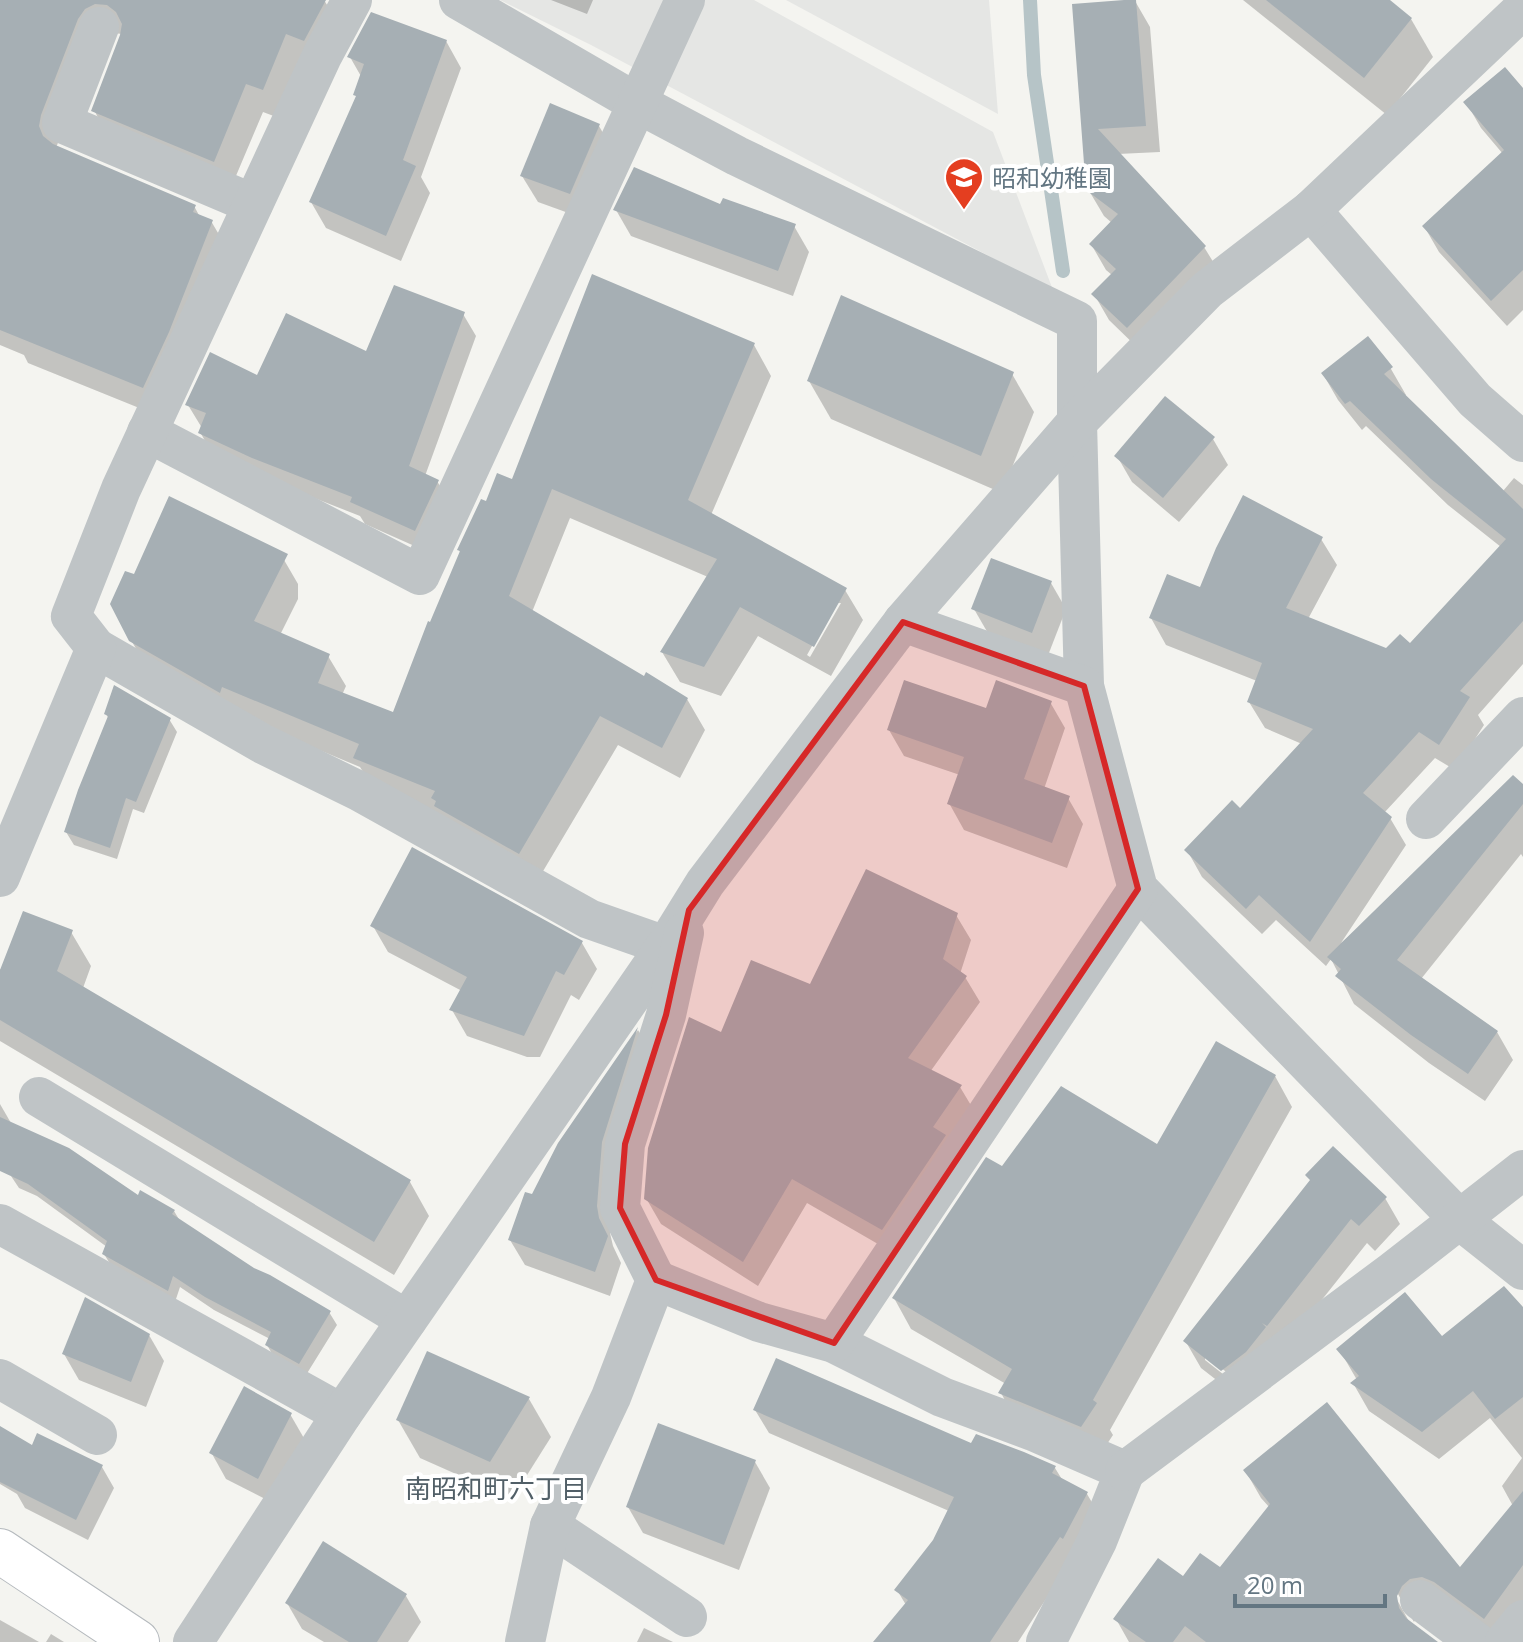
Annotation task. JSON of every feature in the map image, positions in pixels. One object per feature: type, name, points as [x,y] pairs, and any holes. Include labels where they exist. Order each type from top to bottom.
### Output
[{"type":"street","points":[[352,0],[322,56],[147,432],[71,616],[96,648],[263,744],[359,791],[589,919],[666,946]]},
{"type":"street","points":[[459,0],[637,103],[737,156],[1077,321],[1084,686],[1138,889],[1460,1220],[1523,1270]]},
{"type":"street","points":[[147,432],[420,575],[685,0]]},
{"type":"street","points":[[193,1642],[342,1414],[666,946],[705,883],[903,622],[1077,422],[1207,290],[1311,210],[1523,9]]},
{"type":"street","points":[[99,27],[62,123],[253,204]]},
{"type":"street","points":[[1311,210],[1475,400],[1523,442]]},
{"type":"street","points":[[903,622],[1084,686]]},
{"type":"street","points":[[0,877],[96,648]]},
{"type":"street","points":[[1426,819],[1523,717]]},
{"type":"street","points":[[834,1343],[1138,889]]},
{"type":"street","points":[[689,910],[666,1015],[625,1144],[620,1208],[656,1280],[759,1322],[834,1343],[942,1397],[1033,1431],[1125,1471]]},
{"type":"street","points":[[39,1097],[407,1320]]},
{"type":"street","points":[[1046,1642],[1097,1541],[1125,1471],[1227,1397],[1523,1170]]},
{"type":"street","points":[[1,1228],[342,1414]]},
{"type":"street","points":[[525,1642],[550,1526],[611,1397],[656,1280]]},
{"type":"street","points":[[0,1379],[97,1435]]},
{"type":"street","points":[[550,1526],[687,1617]]},
{"type":"street","points":[[0,1551],[137,1642]]},
{"type":"street","points":[[1420,1600],[1476,1642]]},
{"type":"street","points":[[1505,1642],[1523,1620]]},
{"type":"highlighted area","points":[[903,622],[1084,686],[1138,889],[834,1343],[656,1280],[620,1208],[625,1144],[666,1015],[689,910]]},
{"type":"shaded area","name":"昭和幼稚園","points":[[500,0],[754,0],[993,132],[1053,290],[591,45]]},
{"type":"shaded area","points":[[786,0],[989,0],[998,114]]},
{"type":"building","points":[[0,0],[326,0],[304,41],[286,34],[263,90],[246,84],[214,162],[91,111],[122,24],[116,12],[107,5],[95,4],[85,9],[78,19],[41,115],[39,126],[43,136],[53,144],[196,205],[193,212],[213,220],[169,332],[143,388],[0,330]]},
{"type":"building","points":[[1136,0],[1146,126],[1098,129],[1206,246],[1127,328],[1091,294],[1116,269],[1089,244],[1118,214],[1086,190],[1072,4]]},
{"type":"building","points":[[1266,0],[1390,0],[1412,18],[1364,78]]},
{"type":"building","points":[[371,12],[447,40],[403,160],[416,166],[386,236],[309,202],[356,96],[353,95],[364,64],[347,57]]},
{"type":"building","points":[[1505,67],[1523,88],[1523,270],[1491,301],[1422,226],[1504,150],[1463,102]]},
{"type":"building","points":[[550,103],[600,124],[570,194],[520,176]]},
{"type":"building","points":[[634,167],[720,204],[723,198],[796,224],[778,271],[613,210]]},
{"type":"building","points":[[592,274],[755,343],[688,500],[847,588],[814,647],[740,607],[704,667],[660,652],[717,559],[552,489],[509,596],[644,676],[646,672],[688,698],[662,748],[600,716],[519,854],[434,806],[436,801],[431,798],[435,791],[353,758],[359,744],[222,687],[220,693],[129,641],[110,604],[125,571],[134,574],[169,496],[288,554],[254,621],[330,654],[318,683],[393,712],[428,621],[460,551],[457,550],[481,499],[486,501],[497,473],[512,479]]},
{"type":"building","points":[[394,285],[465,312],[409,466],[439,480],[415,531],[350,502],[352,497],[198,433],[206,413],[185,405],[210,352],[257,375],[286,313],[366,351]]},
{"type":"building","points":[[841,295],[1014,372],[981,456],[807,381]]},
{"type":"building","points":[[1368,336],[1393,367],[1384,374],[1523,509],[1523,621],[1460,691],[1470,697],[1439,745],[1419,732],[1363,793],[1392,817],[1310,942],[1259,895],[1246,909],[1184,850],[1232,800],[1240,808],[1313,729],[1247,702],[1262,663],[1149,618],[1167,574],[1200,587],[1243,495],[1323,537],[1286,608],[1386,648],[1400,634],[1410,643],[1506,539],[1431,479],[1350,401],[1345,404],[1321,373]]},
{"type":"building","points":[[1165,396],[1215,437],[1163,498],[1114,456]]},
{"type":"building","points":[[991,558],[1052,581],[1032,633],[971,609]]},
{"type":"building","points":[[904,680],[986,708],[996,680],[1052,701],[1024,779],[1070,796],[1052,843],[947,804],[964,757],[887,730]]},
{"type":"building","points":[[114,685],[171,718],[136,802],[126,798],[110,848],[64,832],[108,716],[104,714]]},
{"type":"building","points":[[1513,775],[1523,784],[1523,804],[1397,960],[1498,1031],[1468,1074],[1411,1035],[1335,976],[1341,969],[1327,957]]},
{"type":"building","points":[[412,847],[583,941],[564,975],[556,971],[524,1036],[449,1010],[467,977],[370,926]]},
{"type":"building","points":[[866,869],[958,913],[943,959],[967,976],[908,1058],[962,1085],[933,1127],[946,1135],[882,1230],[792,1179],[743,1262],[644,1199],[648,1148],[689,1017],[721,1032],[751,960],[810,984]]},
{"type":"building","points":[[23,911],[73,930],[57,971],[411,1180],[374,1242],[0,1020],[0,970]]},
{"type":"building","points":[[638,1027],[602,1142],[597,1206],[608,1236],[595,1272],[508,1240],[525,1192],[532,1194],[558,1143]]},
{"type":"building","points":[[1216,1041],[1276,1075],[1093,1400],[1097,1403],[1081,1427],[998,1393],[1012,1369],[892,1298],[986,1157],[1002,1166],[1061,1086],[1157,1144]]},
{"type":"building","points":[[0,1117],[69,1148],[138,1195],[140,1190],[175,1210],[172,1214],[254,1268],[331,1311],[299,1364],[265,1345],[271,1332],[173,1276],[168,1291],[102,1254],[107,1241],[28,1184],[0,1171]]},
{"type":"building","points":[[1333,1146],[1387,1197],[1359,1226],[1351,1219],[1267,1326],[1262,1323],[1266,1327],[1246,1352],[1221,1371],[1183,1341],[1310,1180],[1305,1175]]},
{"type":"building","points":[[1504,1286],[1523,1307],[1523,1397],[1495,1419],[1473,1391],[1422,1432],[1350,1383],[1359,1376],[1336,1349],[1405,1292],[1442,1336]]},
{"type":"building","points":[[85,1297],[150,1334],[131,1382],[62,1354]]},
{"type":"building","points":[[427,1351],[530,1397],[490,1462],[396,1420]]},
{"type":"building","points":[[776,1358],[971,1443],[976,1434],[1024,1452],[1056,1466],[1052,1473],[1088,1492],[1063,1539],[1060,1537],[990,1642],[873,1642],[908,1600],[894,1590],[933,1540],[954,1497],[753,1410]]},
{"type":"building","points":[[244,1386],[292,1413],[258,1479],[209,1453]]},
{"type":"building","points":[[1327,1402],[1460,1567],[1523,1491],[1523,1565],[1484,1619],[1434,1582],[1422,1577],[1410,1579],[1402,1586],[1397,1596],[1399,1608],[1406,1618],[1438,1642],[1206,1642],[1185,1626],[1173,1642],[1146,1642],[1113,1619],[1158,1558],[1183,1576],[1200,1553],[1220,1567],[1270,1504],[1243,1470]]},
{"type":"building","points":[[658,1423],[756,1460],[724,1545],[626,1507]]},
{"type":"building","points":[[0,1426],[32,1445],[37,1433],[103,1465],[76,1520],[0,1482]]},
{"type":"building","points":[[323,1541],[407,1594],[377,1642],[349,1642],[285,1603]]},
{"type":"waterway","points":[[1030,0],[1034,75],[1063,271]]},
{"type":"place","name":"昭和幼稚園","points":[[964,211]]},
{"type":"district","name":"南昭和町六丁目","points":[[496,1488]]}]
